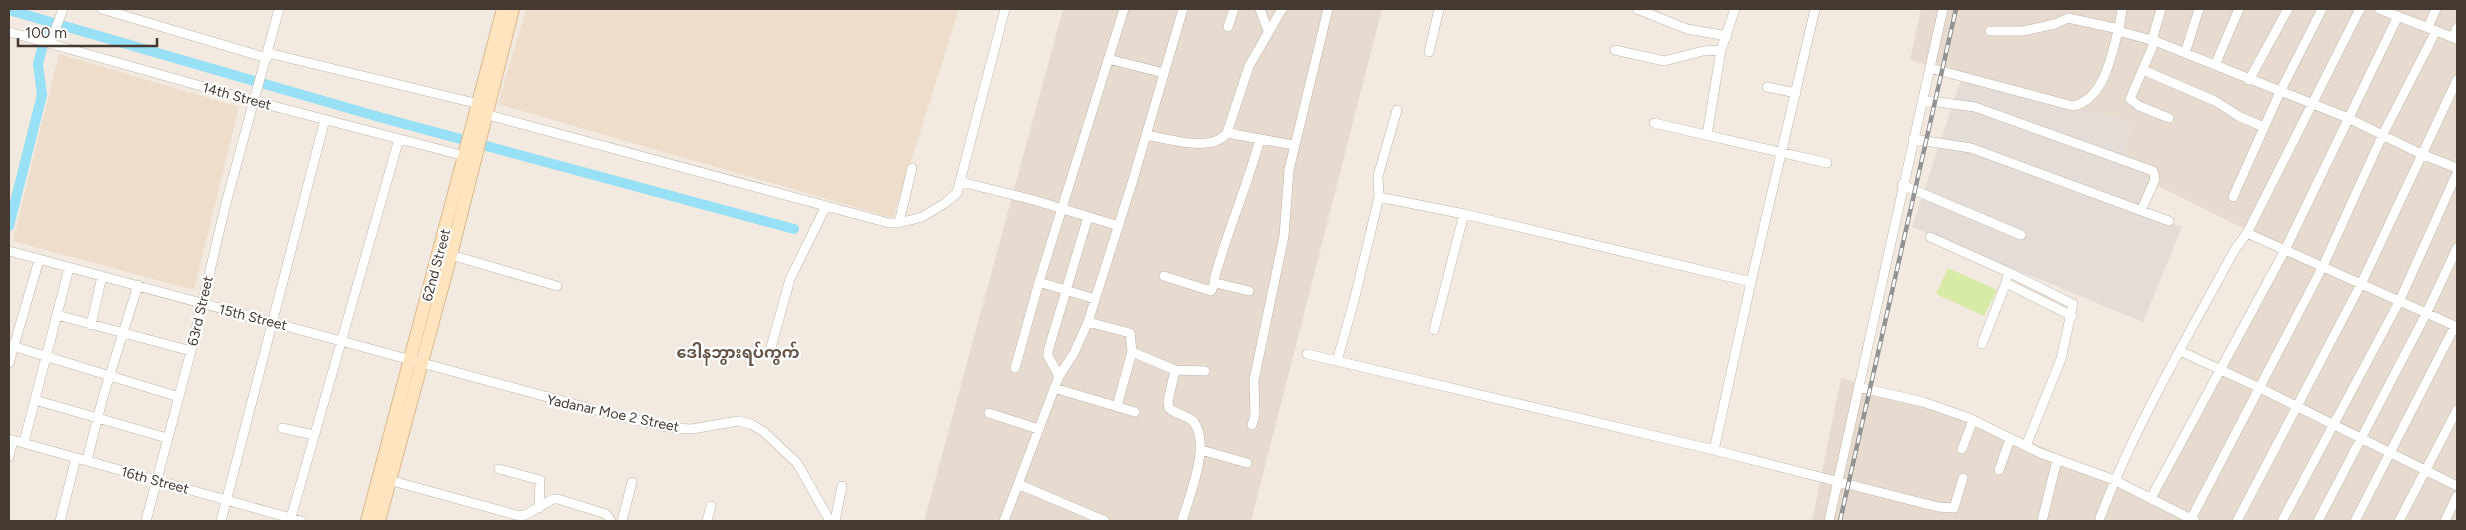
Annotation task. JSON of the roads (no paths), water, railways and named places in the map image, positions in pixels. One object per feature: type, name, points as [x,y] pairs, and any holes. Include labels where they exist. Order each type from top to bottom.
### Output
[{"type":"main road","name":"62nd Street","points":[[379,521],[385,479],[480,115],[503,9]]},
{"type":"main road","name":"62nd Street","points":[[480,115],[513,9]]},
{"type":"main road","name":"62nd Street","points":[[416,362],[451,255],[470,153]]},
{"type":"main road","name":"62nd Street","points":[[367,521],[385,479]]},
{"type":"street","points":[[102,9],[480,115],[889,223],[914,220],[946,203],[957,193],[1005,9]]},
{"type":"street","name":"63rd Street","points":[[146,521],[191,351],[254,98],[280,9]]},
{"type":"street","points":[[1015,368],[1039,282],[1124,9]]},
{"type":"street","points":[[1004,521],[1059,376],[1074,353],[1088,322],[1119,226],[1183,9]]},
{"type":"street","points":[[1228,27],[1234,9]]},
{"type":"street","points":[[1260,9],[1268,31]]},
{"type":"street","points":[[1146,135],[1207,144],[1220,141],[1227,133],[1249,66],[1282,9]]},
{"type":"street","points":[[1252,426],[1255,415],[1254,380],[1284,236],[1289,170],[1328,9]]},
{"type":"street","points":[[1429,52],[1439,9]]},
{"type":"street","points":[[1637,9],[1687,29],[1727,36]]},
{"type":"street","points":[[1707,136],[1721,50],[1735,9]]},
{"type":"street","points":[[1714,450],[1815,9]]},
{"type":"street","points":[[1829,521],[1902,185],[1943,9]]},
{"type":"street","points":[[1930,68],[2073,106],[2081,103],[2094,93],[2105,76],[2119,30],[2122,9]]},
{"type":"street","points":[[2161,9],[2154,40],[2131,102],[2169,118]]},
{"type":"street","points":[[2185,52],[2199,9]]},
{"type":"street","points":[[2215,65],[2239,9]]},
{"type":"street","points":[[2249,80],[2288,9]]},
{"type":"street","points":[[2233,197],[2280,92],[2322,9]]},
{"type":"street","points":[[2100,518],[2114,480],[2180,351],[2234,251],[2247,233],[2360,9]]},
{"type":"street","points":[[2379,9],[2393,12],[2455,38],[2457,28]]},
{"type":"street","points":[[1858,387],[1923,402],[1973,420],[2057,460],[2114,480],[2193,520],[2323,266],[2432,29],[2436,9]]},
{"type":"street","points":[[48,44],[62,11]]},
{"type":"street","points":[[2151,498],[2285,250],[2348,118],[2393,12]]},
{"type":"street","points":[[1990,31],[2023,31],[2055,24],[2068,18],[2154,40],[2249,80],[2348,118],[2421,154],[2457,168]]},
{"type":"street","name":"14th Street","points":[[9,32],[399,139],[470,153]]},
{"type":"street","points":[[1615,50],[1664,61],[1703,51],[1721,50]]},
{"type":"street","points":[[1108,59],[1164,73]]},
{"type":"street","points":[[2143,70],[2215,101],[2240,117],[2264,127]]},
{"type":"street","points":[[2237,521],[2362,282],[2457,80]]},
{"type":"street","points":[[1767,87],[1796,93]]},
{"type":"street","points":[[1923,100],[1975,107],[2153,171],[2155,179],[2141,211]]},
{"type":"street","points":[[1337,361],[1354,301],[1379,197],[1378,176],[1397,110]]},
{"type":"street","points":[[221,521],[325,119]]},
{"type":"street","points":[[1654,124],[1827,163]]},
{"type":"street","points":[[1227,133],[1294,145]]},
{"type":"street","points":[[291,520],[313,435],[399,139]]},
{"type":"street","points":[[1164,276],[1211,291],[1227,234],[1247,185],[1260,139]]},
{"type":"street","points":[[1913,139],[1971,148],[2169,222]]},
{"type":"street","points":[[900,223],[912,168]]},
{"type":"street","points":[[2282,521],[2399,302],[2457,173]]},
{"type":"street","points":[[961,182],[1030,199],[1119,226]]},
{"type":"street","points":[[1902,185],[2021,235]]},
{"type":"street","points":[[1379,197],[1464,214],[1751,282]]},
{"type":"street","points":[[770,351],[790,279],[826,206]]},
{"type":"street","points":[[1434,330],[1464,214]]},
{"type":"street","points":[[1059,376],[1048,356],[1048,352],[1088,217]]},
{"type":"street","points":[[2247,233],[2362,282],[2426,314],[2457,325],[2354,521]]},
{"type":"street","points":[[1930,237],[2072,302],[2072,316],[2061,358],[2026,446]]},
{"type":"street","points":[[2318,521],[2426,314],[2457,248]]},
{"type":"street","name":"15th Street","points":[[10,252],[416,362]]},
{"type":"street","points":[[451,255],[557,286]]},
{"type":"street","points":[[9,363],[11,345],[39,260]]},
{"type":"street","points":[[24,442],[69,268]]},
{"type":"street","points":[[1982,344],[2006,282],[2008,272]]},
{"type":"street","points":[[91,325],[102,276]]},
{"type":"street","points":[[1039,282],[1096,299]]},
{"type":"street","points":[[1215,282],[1249,292]]},
{"type":"street","points":[[2006,282],[2072,316]]},
{"type":"street","points":[[87,460],[110,376],[138,286]]},
{"type":"street","points":[[57,316],[191,351]]},
{"type":"street","points":[[1088,322],[1130,333],[1132,352],[1117,406]]},
{"type":"street","points":[[11,345],[179,397]]},
{"type":"street","points":[[2180,351],[2260,388],[2389,454],[2457,486]]},
{"type":"street","points":[[1132,352],[1175,370],[1205,371]]},
{"type":"street","points":[[1307,354],[1714,450],[1952,510],[1962,478]]},
{"type":"street","name":"Yadanar Moe 2 Street","points":[[416,362],[516,390],[664,427],[692,429],[730,421],[751,424],[764,432],[797,463],[830,521]]},
{"type":"street","points":[[1175,370],[1168,401],[1169,408],[1194,422],[1198,430],[1201,450],[1182,521]]},
{"type":"street","points":[[1054,388],[1135,412]]},
{"type":"street","points":[[35,400],[167,438]]},
{"type":"street","points":[[2399,521],[2457,410]]},
{"type":"street","points":[[988,413],[1038,429]]},
{"type":"street","points":[[1962,449],[1973,420]]},
{"type":"street","points":[[282,428],[313,435]]},
{"type":"street","points":[[9,457],[11,439]]},
{"type":"street","name":"16th Street","points":[[11,439],[227,499],[291,520],[301,521]]},
{"type":"street","points":[[1999,470],[2010,439]]},
{"type":"street","points":[[1201,450],[1247,463]]},
{"type":"street","points":[[60,521],[76,458]]},
{"type":"street","points":[[2044,520],[2057,460]]},
{"type":"street","points":[[499,469],[540,480],[539,508]]},
{"type":"street","points":[[385,479],[520,516],[525,516],[553,499],[558,499],[606,514],[612,521]]},
{"type":"street","points":[[622,521],[632,482]]},
{"type":"street","points":[[1018,484],[1106,521]]},
{"type":"street","points":[[835,521],[842,486]]},
{"type":"street","points":[[2444,521],[2457,496]]},
{"type":"street","points":[[708,521],[711,506]]},
{"type":"waterway","points":[[9,10],[379,117],[794,229]]},
{"type":"waterway","points":[[9,226],[42,95],[38,64],[49,22]]},
{"type":"railway","points":[[1840,521],[1956,9]]},
{"type":"district","name":"ဒေါနဘွားရပ်ကွက်","points":[[738,352]]}]
